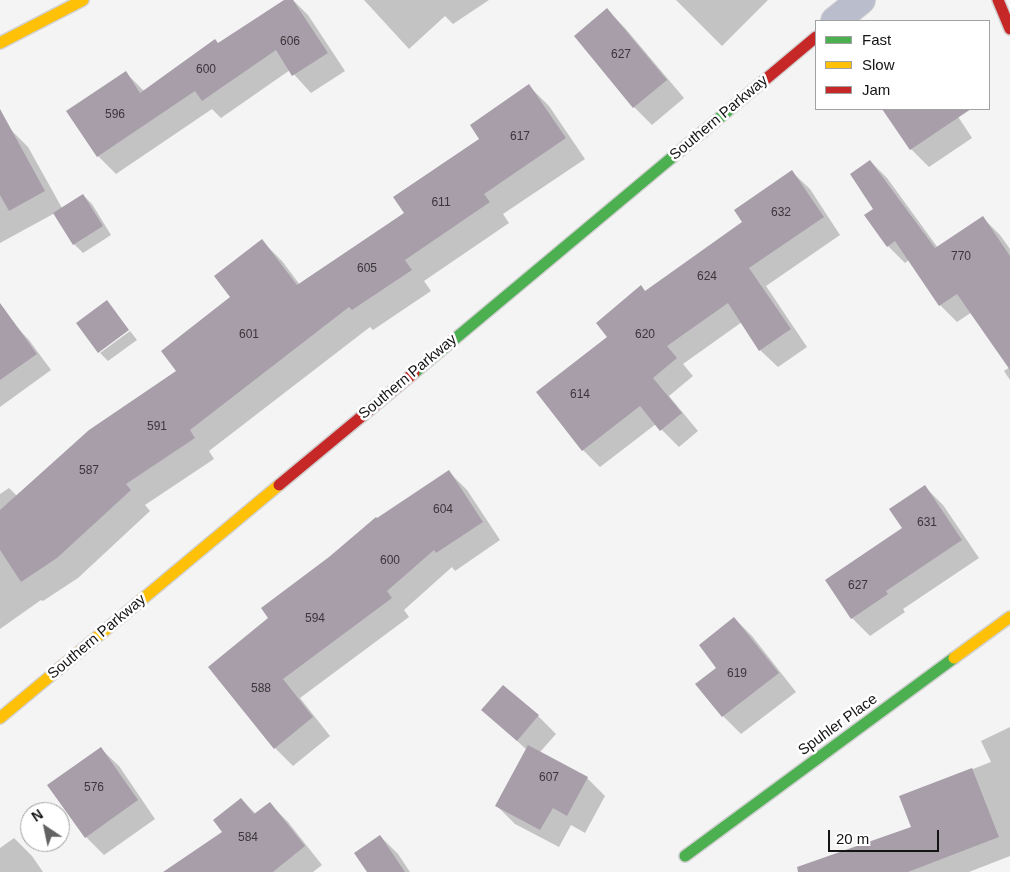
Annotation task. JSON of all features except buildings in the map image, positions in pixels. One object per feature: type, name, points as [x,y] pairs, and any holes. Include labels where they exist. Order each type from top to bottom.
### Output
[{"type":"street","points":[[0,43],[83,0]]},
{"type":"street","points":[[836,20],[861,0]]},
{"type":"street","points":[[998,0],[1010,29]]},
{"type":"street","name":"Southern Parkway","points":[[0,718],[815,38]]},
{"type":"street","name":"Spuhler Place","points":[[685,856],[1010,617]]},
{"type":"traffic: fast","points":[[414,373],[742,99]]},
{"type":"traffic: fast","points":[[685,856],[954,658]]},
{"type":"traffic: slow","points":[[0,43],[83,0]]},
{"type":"traffic: slow","points":[[0,718],[279,485]]},
{"type":"traffic: slow","points":[[954,658],[1010,617]]},
{"type":"traffic: jam","points":[[998,0],[1010,29]]},
{"type":"traffic: jam","points":[[742,99],[815,38]]},
{"type":"traffic: jam","points":[[279,485],[414,373]]}]
